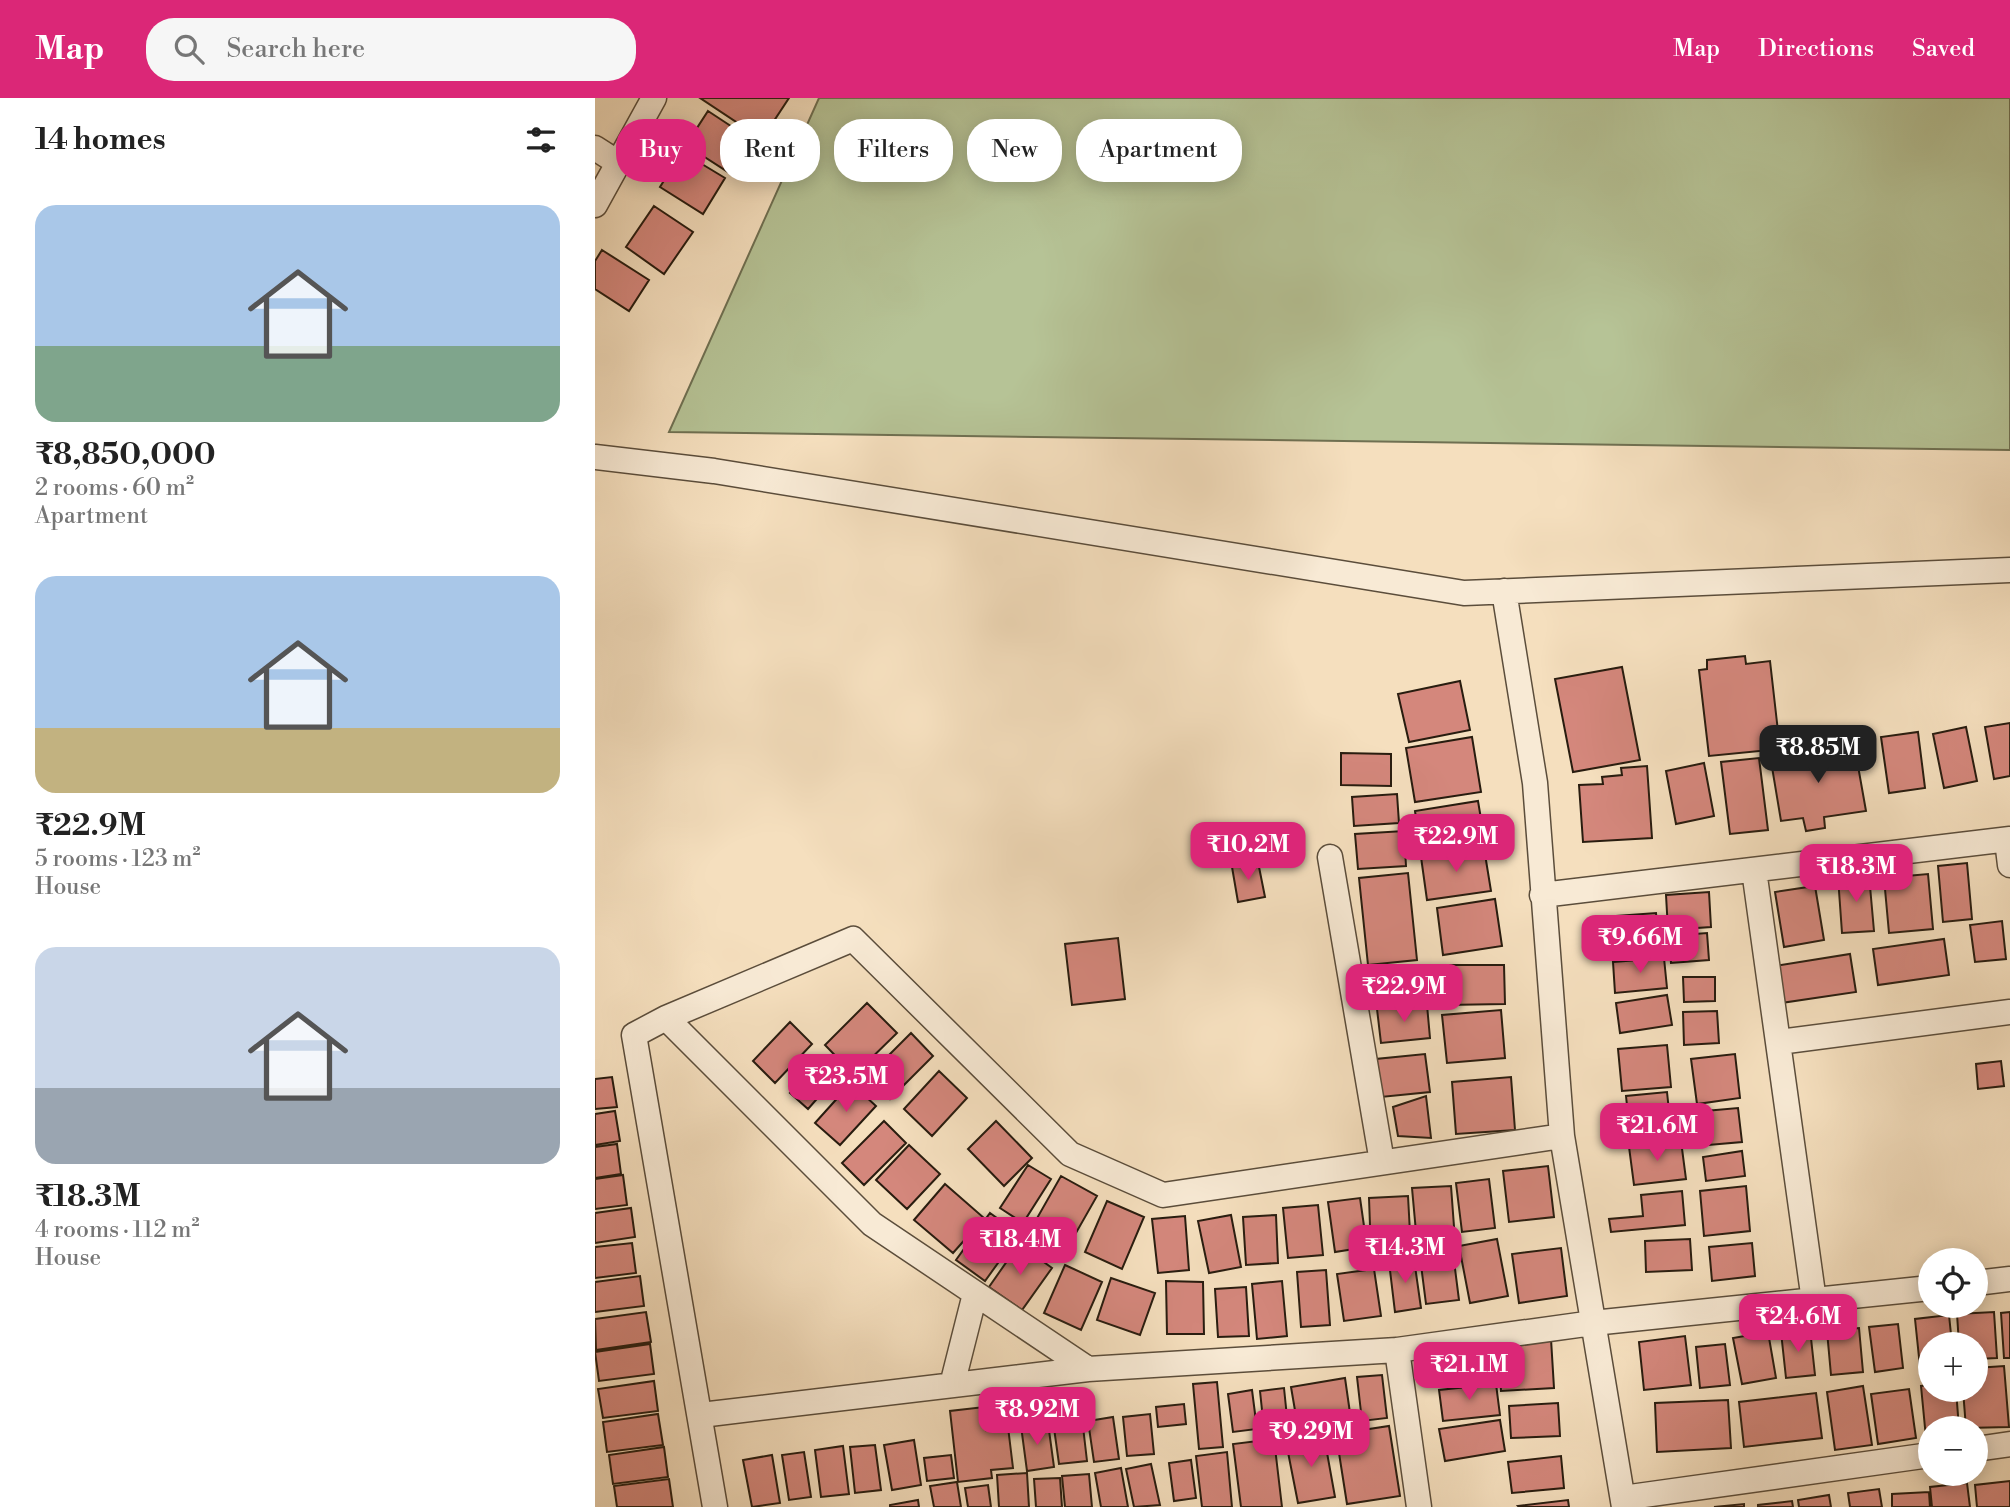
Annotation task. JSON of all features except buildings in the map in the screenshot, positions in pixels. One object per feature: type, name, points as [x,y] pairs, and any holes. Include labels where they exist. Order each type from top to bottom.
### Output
[{"type":"street","points":[[643,119],[654,98]]},
{"type":"street","points":[[595,148],[616,161]]},
{"type":"street","points":[[595,205],[616,171]]},
{"type":"street","points":[[595,457],[728,474],[1464,593],[2010,570]]},
{"type":"street","points":[[1504,591],[1535,783],[1562,1136],[1623,1503],[1918,1457]]},
{"type":"street","points":[[1542,895],[2008,840],[2010,864]]},
{"type":"street","points":[[1330,857],[1382,1162]]},
{"type":"street","points":[[1754,870],[1814,1301]]},
{"type":"street","points":[[715,1507],[634,1035],[666,1018],[853,939],[1070,1154],[1163,1195],[1562,1136]]},
{"type":"street","points":[[1779,1042],[2010,1012]]},
{"type":"street","points":[[666,1018],[872,1224],[1088,1369]]},
{"type":"street","points":[[1988,1282],[2010,1279]]},
{"type":"street","points":[[701,1415],[1088,1369],[1398,1350],[1593,1323],[1918,1289]]},
{"type":"street","points":[[952,1385],[975,1294]]},
{"type":"street","points":[[1398,1350],[1419,1507]]},
{"type":"street","points":[[1988,1447],[2010,1444]]},
{"type":"green space","points":[[819,98],[2010,98],[2010,450],[669,432],[781,182],[820,182],[820,119],[810,119]]}]
